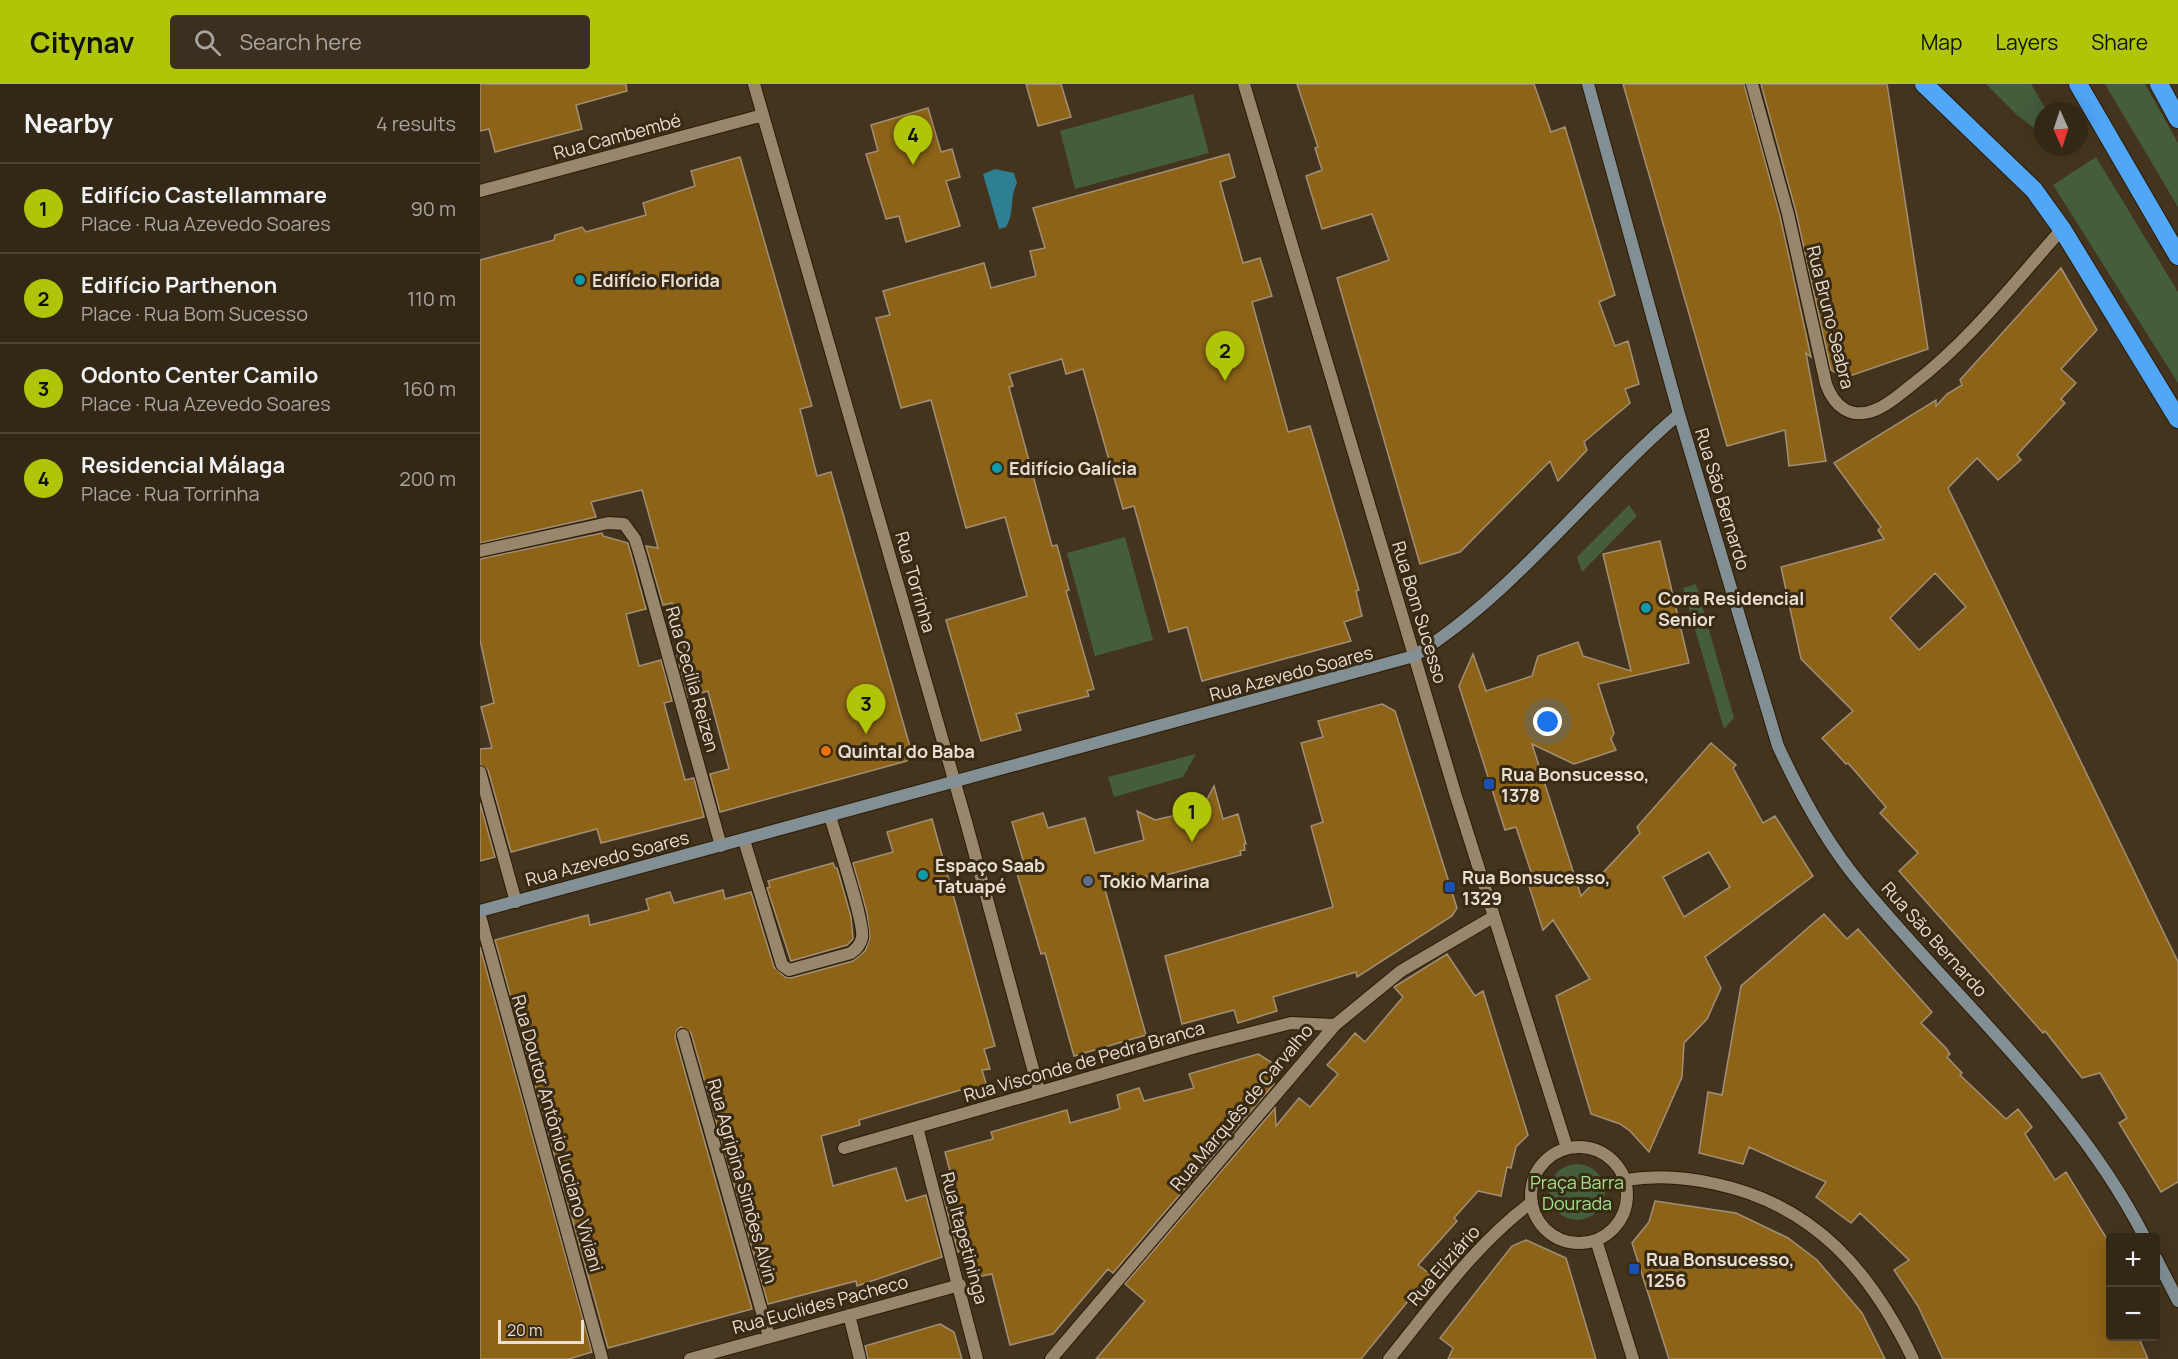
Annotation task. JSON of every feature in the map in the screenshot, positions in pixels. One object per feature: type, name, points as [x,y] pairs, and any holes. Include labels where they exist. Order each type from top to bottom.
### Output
[{"type":"highway","points":[[1924,84],[2034,190],[2062,229],[2178,419]]},
{"type":"highway","points":[[2078,84],[2178,256]]},
{"type":"highway","points":[[2159,84],[2178,119]]},
{"type":"street","name":"Rua Torrinha","points":[[754,84],[955,782],[1039,1091]]},
{"type":"street","name":"Rua Bom Sucesso","points":[[1244,84],[1414,657],[1493,917],[1567,1148]]},
{"type":"street","name":"Rua São Bernardo","points":[[1588,84],[1678,414],[1778,746],[1796,785],[1820,826],[1859,882],[2014,1054],[2081,1136],[2114,1184],[2142,1233]]},
{"type":"street","name":"Rua Bruno Seabra","points":[[1752,84],[1788,214],[1826,384],[1832,400],[1850,412],[1874,411],[1927,373],[1973,331],[2062,229]]},
{"type":"street","name":"Rua Cambembé","points":[[480,191],[762,115]]},
{"type":"street","name":"Rua Azevedo Soares","points":[[480,911],[1414,657],[1449,635],[1493,596],[1640,448],[1678,414]]},
{"type":"street","name":"Rua Cecília Reizen","points":[[480,551],[608,523],[624,524],[635,538],[721,846]]},
{"type":"street","points":[[480,772],[516,902]]},
{"type":"street","points":[[744,840],[782,965],[789,970],[800,969],[851,953],[858,949],[862,938],[859,918],[830,816]]},
{"type":"street","name":"Rua Doutor Antônio Luciano Viviani","points":[[480,916],[602,1359]]},
{"type":"street","name":"Rua Marquês de Carvalho","points":[[1051,1359],[1335,1025],[1401,971],[1493,917]]},
{"type":"street","name":"Rua Visconde de Pedra Branca","points":[[844,1148],[1039,1091],[1291,1023],[1335,1025]]},
{"type":"street","name":"Rua Agripina Simões Alvin","points":[[682,1035],[769,1337]]},
{"type":"street","name":"Rua Itapetininga","points":[[917,1126],[960,1285],[977,1359]]},
{"type":"street","points":[[1583,1147],[1601,1152],[1616,1163],[1626,1180],[1628,1199],[1623,1216],[1611,1231],[1596,1240],[1576,1243],[1557,1238],[1543,1226],[1532,1202],[1531,1191],[1536,1173],[1548,1158],[1567,1148],[1583,1147]]},
{"type":"street","points":[[1626,1180],[1646,1176],[1691,1178],[1737,1188],[1783,1206],[1816,1227],[1866,1278],[1895,1320],[1913,1359]]},
{"type":"street","name":"Rua Eliziário","points":[[1393,1356],[1470,1259],[1501,1227],[1532,1202]]},
{"type":"street","points":[[1596,1240],[1633,1359]]},
{"type":"street","points":[[2160,1266],[2178,1301]]},
{"type":"street","name":"Rua Euclides Pacheco","points":[[690,1359],[960,1285]]},
{"type":"street","points":[[849,1315],[860,1359]]},
{"type":"green space","points":[[1986,84],[2031,84],[2042,102],[2034,102],[2034,128],[2017,115]]},
{"type":"green space","points":[[2105,84],[2145,84],[2178,143],[2178,207]]},
{"type":"green space","points":[[1193,94],[1209,153],[1075,189],[1060,131]]},
{"type":"green space","points":[[2096,157],[2178,292],[2178,383],[2053,185]]},
{"type":"green space","points":[[1629,505],[1637,516],[1582,572],[1577,557]]},
{"type":"green space","points":[[1125,537],[1153,640],[1095,656],[1067,553]]},
{"type":"green space","points":[[1696,584],[1734,718],[1724,729],[1683,588]]},
{"type":"green space","points":[[1196,754],[1183,777],[1114,797],[1108,777]]},
{"type":"green space","name":"Praça Barra Dourada","points":[[1571,1164],[1583,1164],[1597,1172],[1605,1186],[1603,1203],[1597,1212],[1583,1220],[1571,1220],[1554,1208],[1549,1198],[1549,1186],[1561,1169]]},
{"type":"water","points":[[995,169],[1014,173],[1017,183],[1009,222],[1006,227],[999,229],[983,174]]},
{"type":"building","points":[[480,84],[626,84],[627,91],[576,105],[582,129],[495,152],[489,129],[480,131]]},
{"type":"building","points":[[1026,84],[1061,84],[1071,117],[1038,126]]},
{"type":"building","points":[[1297,84],[1534,84],[1551,132],[1565,127],[1615,295],[1599,302],[1615,346],[1628,341],[1639,384],[1625,389],[1630,403],[1584,442],[1587,450],[1558,481],[1550,461],[1460,552],[1420,564],[1337,278],[1389,260],[1372,214],[1322,229],[1306,176],[1322,170],[1315,148],[1318,147]]},
{"type":"building","points":[[1623,84],[1744,84],[1780,216],[1811,357],[1806,353],[1826,461],[1789,466],[1785,430],[1727,446]]},
{"type":"building","points":[[1761,84],[1887,84],[1928,349],[1844,378],[1831,370],[1796,212]]},
{"type":"building","points":[[928,108],[941,152],[952,149],[960,177],[946,181],[960,226],[906,242],[899,216],[886,219],[866,154],[878,151],[871,125]]},
{"type":"building","points":[[1229,154],[1235,177],[1220,182],[1243,263],[1260,258],[1272,296],[1252,302],[1288,432],[1310,426],[1359,590],[1356,591],[1362,616],[1344,622],[1351,641],[1202,681],[1187,627],[1169,632],[1134,506],[1123,509],[1083,369],[1066,374],[1062,359],[1009,374],[1013,386],[1009,387],[1052,546],[1057,545],[1069,590],[1066,591],[1094,689],[1087,691],[1089,696],[1016,714],[1021,730],[981,741],[946,620],[1027,596],[1005,517],[966,528],[931,400],[901,408],[876,318],[890,315],[883,291],[984,263],[991,288],[1036,276],[1030,251],[1045,248],[1033,208]]},
{"type":"building","points":[[740,157],[812,406],[800,409],[817,476],[831,472],[911,750],[907,761],[720,812],[710,774],[729,769],[708,691],[688,697],[677,656],[686,653],[672,603],[663,605],[646,546],[658,548],[642,490],[591,502],[596,517],[480,543],[480,260],[554,240],[555,235],[582,227],[586,232],[646,215],[643,203],[695,186],[691,171]]},
{"type":"building","points":[[2061,268],[2097,330],[2061,369],[2076,383],[2061,399],[2065,403],[2017,455],[2021,460],[1998,480],[1977,458],[1948,488],[2178,962],[2178,1182],[2161,1192],[2119,1123],[2127,1118],[2100,1073],[2082,1078],[2045,1031],[2043,1033],[1899,871],[1918,853],[1880,813],[1886,807],[1848,763],[1846,764],[1822,738],[1853,711],[1801,659],[1781,567],[1884,539],[1878,530],[1881,527],[1834,463],[1936,400],[1936,406],[1947,394],[1962,385],[1960,380]],"holes":[[[1935,573],[1966,607],[1919,650],[1890,618]]]},
{"type":"building","points":[[602,533],[603,536],[628,543],[646,609],[626,614],[639,666],[661,660],[672,701],[664,703],[685,780],[694,778],[704,817],[601,843],[597,829],[511,852],[488,770],[480,764],[480,749],[492,748],[481,707],[494,703],[480,640],[480,559]]},
{"type":"building","points":[[1660,541],[1689,663],[1598,684],[1614,733],[1611,739],[1616,750],[1574,764],[1532,744],[1581,896],[1640,833],[1637,827],[1711,743],[1736,765],[1733,768],[1763,823],[1775,816],[1813,876],[1705,957],[1721,988],[1707,1019],[1684,1043],[1682,1077],[1649,1152],[1630,1131],[1620,1124],[1591,1114],[1556,996],[1590,979],[1553,920],[1543,930],[1529,886],[1535,884],[1516,827],[1505,830],[1459,686],[1473,654],[1486,691],[1532,676],[1538,656],[1578,642],[1583,656],[1631,671],[1603,554]],"holes":[[[1709,852],[1730,887],[1684,917],[1663,877]]]},
{"type":"building","points":[[1382,704],[1395,711],[1457,908],[1452,916],[1357,977],[1356,972],[1273,997],[1277,1011],[1238,1023],[1234,1010],[1182,1024],[1165,956],[1333,907],[1311,826],[1323,822],[1301,743],[1323,737],[1318,721]]},
{"type":"building","points":[[1214,786],[1223,819],[1238,814],[1246,844],[1244,844],[1245,850],[1240,851],[1241,855],[1147,880],[1146,876],[1104,886],[1146,1035],[1074,1056],[1045,953],[1041,954],[1016,870],[1025,867],[1012,822],[1043,813],[1048,828],[1085,818],[1095,853],[1144,840],[1137,811],[1155,820],[1202,809]]},
{"type":"building","points":[[480,803],[495,857],[480,861]]},
{"type":"building","points":[[932,819],[995,1046],[984,1049],[990,1069],[982,1070],[988,1090],[966,1097],[964,1089],[859,1120],[860,1125],[821,1136],[833,1186],[896,1168],[906,1201],[926,1195],[942,1257],[857,1286],[856,1281],[768,1304],[691,1033],[681,1027],[677,1030],[675,1037],[752,1309],[608,1348],[495,940],[588,915],[590,925],[649,910],[646,899],[670,892],[674,903],[723,890],[725,899],[751,892],[774,967],[785,977],[791,978],[853,961],[865,951],[870,938],[867,913],[853,863],[893,852],[887,832]]},
{"type":"building","points":[[833,863],[837,868],[851,917],[853,939],[847,945],[791,961],[767,888],[770,887],[768,881]]},
{"type":"building","points":[[1824,914],[1847,939],[1858,929],[1932,1012],[1921,1023],[1946,1048],[1950,1054],[1947,1057],[1962,1073],[1960,1075],[2006,1119],[2018,1109],[2032,1127],[2025,1134],[2055,1180],[2066,1172],[2106,1237],[2106,1341],[2140,1341],[2148,1359],[1943,1359],[1918,1306],[1894,1270],[1909,1260],[1860,1213],[1851,1223],[1816,1197],[1826,1182],[1749,1147],[1743,1164],[1699,1153],[1708,1092],[1722,1095],[1741,986]]},
{"type":"building","points":[[480,947],[592,1352],[569,1359],[480,1359]]},
{"type":"building","points":[[1447,954],[1475,996],[1483,991],[1528,1135],[1516,1147],[1511,1168],[1507,1167],[1501,1196],[1478,1191],[1454,1218],[1457,1221],[1418,1265],[1430,1274],[1361,1359],[1096,1359],[1145,1301],[1125,1284],[1275,1108],[1276,1126],[1299,1098],[1310,1107],[1338,1074],[1327,1065],[1355,1033],[1365,1042],[1403,997],[1394,987]]},
{"type":"building","points":[[1258,1054],[1271,1062],[1274,1084],[1113,1273],[1108,1269],[1053,1334],[1010,1345],[992,1274],[977,1277],[970,1249],[958,1252],[942,1191],[954,1187],[945,1152],[993,1139],[991,1132],[1067,1110],[1070,1123],[1116,1110],[1120,1108],[1117,1095],[1139,1088],[1144,1101],[1194,1088],[1189,1074]]},
{"type":"building","points":[[1655,1201],[1736,1213],[1788,1238],[1817,1260],[1862,1313],[1885,1359],[1669,1359],[1632,1243],[1649,1222]]},
{"type":"building","points":[[1526,1240],[1566,1258],[1596,1359],[1448,1359],[1453,1348],[1440,1338],[1512,1246]]},
{"type":"building","points":[[940,1324],[954,1332],[962,1359],[868,1359],[865,1346]]},
{"type":"place","name":"Residencial Málaga","points":[[913,165]]},
{"type":"place","name":"Edifício Florida","points":[[580,280]]},
{"type":"place","name":"Edifício Parthenon","points":[[1225,381]]},
{"type":"place","name":"Edifício Galícia","points":[[997,468]]},
{"type":"place","name":"Cora Residencial Senior","points":[[1646,608]]},
{"type":"place","name":"Odonto Center Camilo","points":[[866,734]]},
{"type":"place","name":"Quintal do Baba","points":[[826,751]]},
{"type":"place","name":"Rua Bonsucesso, 1378","points":[[1489,784]]},
{"type":"place","name":"Edifício Castellammare","points":[[1192,842]]},
{"type":"place","name":"Espaço Saab Tatuapé","points":[[923,875]]},
{"type":"place","name":"Tokio Marina","points":[[1088,881]]},
{"type":"place","name":"Rua Bonsucesso, 1329","points":[[1450,887]]},
{"type":"place","name":"Rua Bonsucesso, 1256","points":[[1634,1269]]}]
